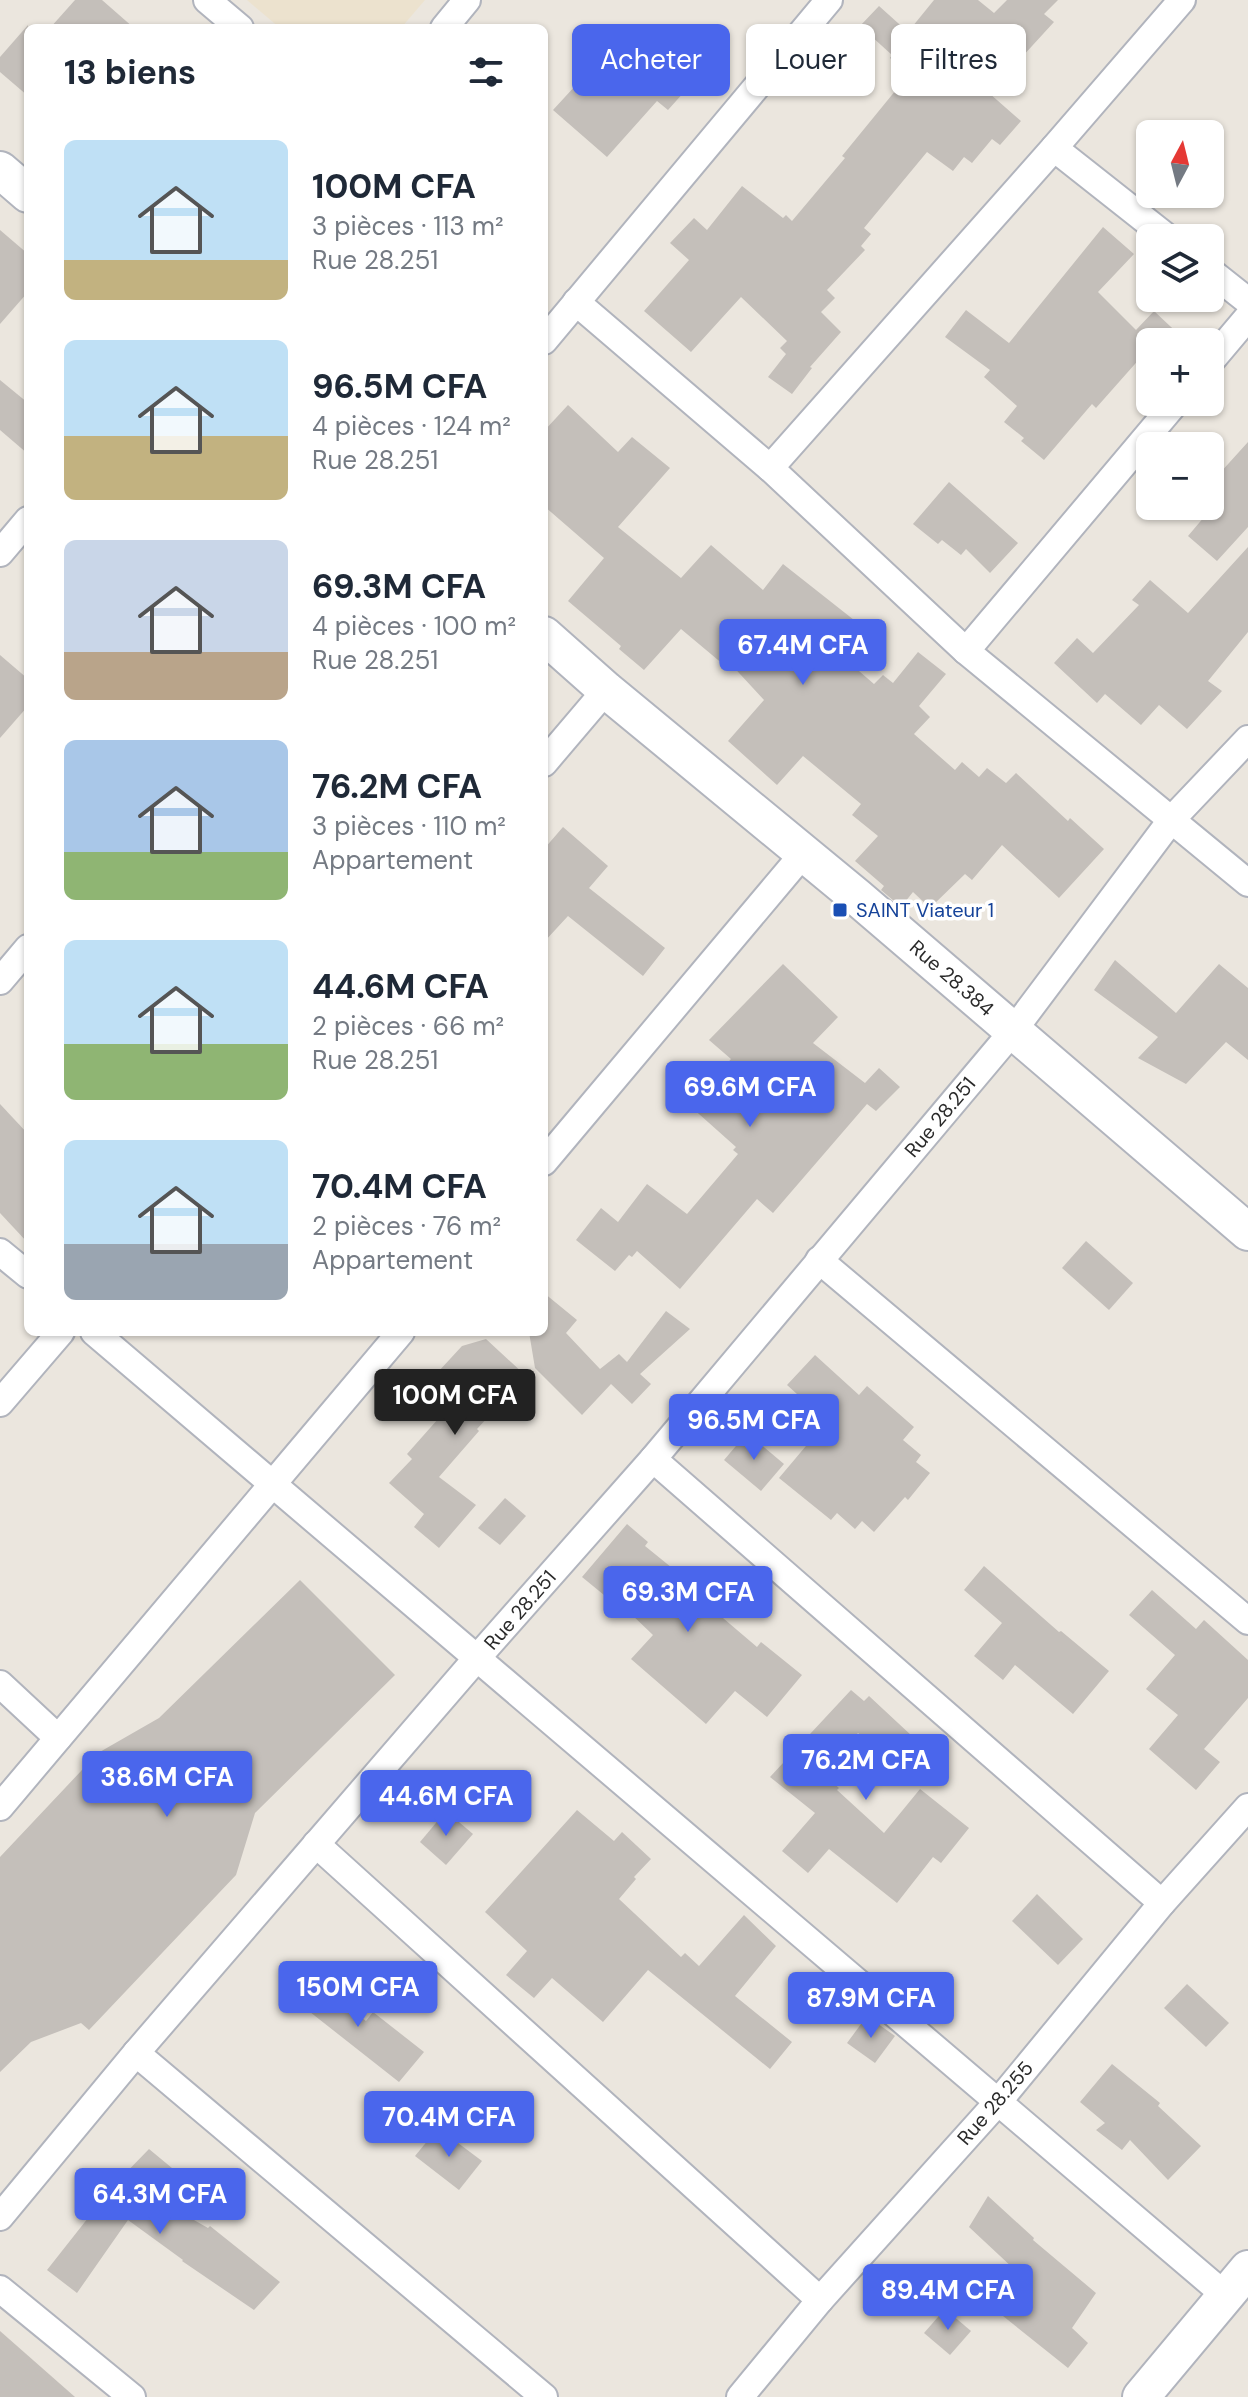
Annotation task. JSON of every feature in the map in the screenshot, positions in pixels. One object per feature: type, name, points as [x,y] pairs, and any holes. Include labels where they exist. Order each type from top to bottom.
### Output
[{"type":"street","points":[[207,0],[235,24]]},
{"type":"street","points":[[447,24],[467,0]]},
{"type":"street","points":[[548,336],[829,0]]},
{"type":"street","points":[[770,468],[1182,0]]},
{"type":"street","points":[[1054,148],[1150,224]]},
{"type":"street","points":[[0,170],[24,191]]},
{"type":"street","points":[[1224,282],[1248,301]]},
{"type":"street","points":[[576,302],[770,468],[966,651],[1248,883]]},
{"type":"street","points":[[1224,345],[1248,317]]},
{"type":"street","points":[[966,651],[1164,416]]},
{"type":"street","points":[[1,551],[24,525]]},
{"type":"street","name":"Rue 28.384","points":[[548,639],[1248,1232]]},
{"type":"street","points":[[548,758],[606,690]]},
{"type":"street","name":"Rue 28.251","points":[[0,2217],[316,1844],[653,1459],[1013,1031],[1172,819],[1248,739]]},
{"type":"street","points":[[548,1157],[803,854]]},
{"type":"street","points":[[0,981],[24,953]]},
{"type":"street","points":[[0,1252],[24,1272]]},
{"type":"street","points":[[819,1260],[1248,1621]]},
{"type":"street","points":[[0,1403],[58,1336]]},
{"type":"street","points":[[99,1336],[998,2102],[1237,2283],[1141,2397]]},
{"type":"street","points":[[0,1807],[398,1336]]},
{"type":"street","points":[[653,1459],[1162,1903]]},
{"type":"street","points":[[0,1684],[58,1738]]},
{"type":"street","name":"Rue 28.255","points":[[740,2397],[820,2300],[998,2102],[1162,1903],[1248,1807]]},
{"type":"street","points":[[316,1844],[820,2300]]},
{"type":"street","points":[[136,2053],[544,2397]]},
{"type":"street","points":[[0,2289],[132,2397]]},
{"type":"shaded area","points":[[247,0],[425,0],[404,24],[275,24]]},
{"type":"building","points":[[75,0],[102,0],[129,24],[54,24]]},
{"type":"building","points":[[934,0],[978,0],[994,13],[1007,0],[1058,0],[1044,14],[1054,22],[1026,53],[1026,24],[914,24]]},
{"type":"building","points":[[879,6],[899,24],[891,24],[891,54],[875,40],[875,24],[862,24]]},
{"type":"building","points":[[24,30],[24,93],[0,72],[0,57]]},
{"type":"building","points":[[572,89],[572,96],[680,96],[668,110],[657,101],[607,157],[553,110]]},
{"type":"building","points":[[891,96],[992,96],[1021,121],[1000,145],[992,139],[972,163],[964,157],[953,171],[927,152],[864,228],[871,234],[861,246],[865,250],[827,290],[835,298],[821,312],[841,332],[810,367],[792,394],[768,377],[786,354],[780,348],[787,341],[741,297],[691,352],[644,311],[689,260],[670,243],[694,218],[707,230],[742,186],[783,218],[786,215],[792,221],[845,158],[842,156]]},
{"type":"building","points":[[1103,227],[1134,254],[1098,292],[1136,330],[1136,363],[1096,408],[1092,404],[1044,460],[1004,422],[1017,406],[984,377],[990,370],[945,337],[966,310],[1009,343]]},
{"type":"building","points":[[0,230],[24,251],[24,297],[0,324]]},
{"type":"building","points":[[1153,312],[1172,328],[1138,328]]},
{"type":"building","points":[[0,380],[24,400],[24,451],[0,430]]},
{"type":"building","points":[[568,405],[618,452],[632,437],[670,468],[618,527],[681,578],[711,545],[763,590],[783,564],[854,620],[830,646],[874,684],[883,675],[893,683],[918,652],[946,674],[919,706],[930,717],[914,734],[955,770],[962,762],[979,777],[987,768],[1006,783],[1016,773],[1104,849],[1059,898],[1002,845],[972,880],[965,874],[930,908],[913,892],[901,907],[881,890],[884,886],[855,861],[878,836],[852,815],[861,804],[803,756],[777,785],[728,741],[764,700],[728,661],[724,665],[681,629],[644,670],[568,601],[604,558],[548,509],[548,427]]},
{"type":"building","points":[[1248,442],[1248,527],[1217,561],[1188,536],[1202,520],[1224,520],[1224,469]]},
{"type":"building","points":[[949,482],[1018,543],[990,573],[966,549],[961,555],[942,540],[938,544],[913,524]]},
{"type":"building","points":[[1248,547],[1248,632],[1208,681],[1222,691],[1187,729],[1159,705],[1141,725],[1105,694],[1097,703],[1054,663],[1077,638],[1093,653],[1139,605],[1132,600],[1150,580],[1188,613]]},
{"type":"building","points":[[0,655],[24,676],[24,711],[0,738]]},
{"type":"building","points":[[563,827],[608,866],[589,888],[665,948],[643,976],[568,916],[548,938],[548,844]]},
{"type":"building","points":[[1115,960],[1176,1013],[1219,964],[1248,988],[1248,1060],[1226,1042],[1186,1084],[1138,1058],[1158,1037],[1094,990]]},
{"type":"building","points":[[783,964],[838,1017],[813,1043],[865,1083],[879,1068],[900,1087],[876,1111],[867,1104],[773,1213],[757,1199],[680,1289],[637,1251],[632,1257],[629,1255],[615,1271],[576,1240],[601,1208],[618,1222],[647,1184],[687,1214],[738,1154],[733,1150],[736,1147],[690,1106],[731,1059],[709,1040]]},
{"type":"building","points":[[0,1104],[24,1130],[24,1239],[0,1213]]},
{"type":"building","points":[[1086,1241],[1133,1283],[1109,1310],[1062,1268]]},
{"type":"building","points":[[548,1296],[577,1320],[566,1333],[600,1369],[619,1354],[627,1362],[666,1311],[690,1329],[640,1374],[651,1384],[632,1404],[611,1384],[582,1415],[535,1368],[530,1336],[548,1336]]},
{"type":"building","points":[[486,1339],[526,1376],[477,1429],[479,1431],[439,1477],[476,1505],[439,1548],[414,1527],[424,1514],[389,1483],[412,1459],[407,1454],[461,1393],[438,1372],[462,1346]]},
{"type":"building","points":[[815,1355],[859,1395],[867,1386],[914,1427],[903,1440],[921,1455],[916,1462],[930,1473],[908,1500],[905,1497],[874,1532],[862,1521],[855,1529],[837,1513],[831,1520],[779,1478],[827,1421],[787,1385]]},
{"type":"building","points":[[747,1433],[784,1464],[761,1491],[724,1460]]},
{"type":"building","points":[[505,1498],[526,1516],[500,1545],[478,1528]]},
{"type":"building","points":[[627,1524],[648,1542],[645,1546],[687,1580],[683,1584],[757,1647],[761,1642],[802,1675],[767,1717],[735,1691],[706,1724],[631,1659],[653,1635],[607,1591],[604,1595],[582,1577]]},
{"type":"building","points":[[984,1566],[1109,1671],[1073,1714],[1015,1665],[1003,1680],[974,1656],[1002,1623],[964,1590]]},
{"type":"building","points":[[300,1580],[395,1675],[255,1813],[236,1875],[89,2030],[81,2023],[31,2042],[0,2072],[0,1857],[98,1753],[159,1718]]},
{"type":"building","points":[[1152,1590],[1196,1629],[1204,1620],[1248,1660],[1248,1698],[1204,1749],[1220,1762],[1196,1790],[1149,1749],[1178,1715],[1146,1689],[1175,1655],[1129,1615]]},
{"type":"building","points":[[851,1690],[864,1701],[869,1696],[912,1736],[914,1734],[938,1752],[917,1778],[858,1733],[822,1773],[884,1833],[920,1789],[969,1828],[941,1863],[933,1857],[897,1903],[829,1849],[808,1873],[782,1851],[815,1813],[770,1777]]},
{"type":"building","points":[[577,1810],[614,1841],[622,1832],[651,1859],[619,1899],[681,1957],[685,1953],[699,1966],[744,1915],[776,1946],[735,1996],[792,2042],[770,2069],[648,1970],[603,2022],[552,1978],[534,1998],[506,1975],[527,1951],[485,1912]]},
{"type":"building","points":[[446,1811],[473,1834],[446,1865],[420,1842]]},
{"type":"building","points":[[1037,1894],[1083,1939],[1058,1965],[1012,1921]]},
{"type":"building","points":[[301,1970],[341,2009],[345,2004],[366,2021],[373,2012],[424,2052],[399,2082],[309,2013],[285,1990]]},
{"type":"building","points":[[1187,1984],[1229,2023],[1206,2047],[1164,2008]]},
{"type":"building","points":[[867,2016],[895,2036],[875,2063],[847,2043]]},
{"type":"building","points":[[1112,2064],[1160,2103],[1158,2106],[1201,2146],[1168,2180],[1130,2140],[1122,2150],[1096,2130],[1105,2123],[1080,2102]]},
{"type":"building","points":[[438,2128],[482,2161],[459,2190],[415,2156]]},
{"type":"building","points":[[149,2149],[178,2173],[157,2199],[208,2228],[210,2226],[280,2282],[254,2310],[128,2220],[77,2293],[47,2270],[114,2185]]},
{"type":"building","points":[[988,2196],[1033,2240],[1096,2293],[1072,2328],[1088,2343],[1068,2368],[998,2312],[1028,2282],[969,2227]]},
{"type":"building","points":[[945,2309],[971,2331],[950,2355],[924,2333]]},
{"type":"building","points":[[0,2331],[75,2397],[0,2397]]},
{"type":"place","name":"SAINT Viateur 1","points":[[840,910]]}]
